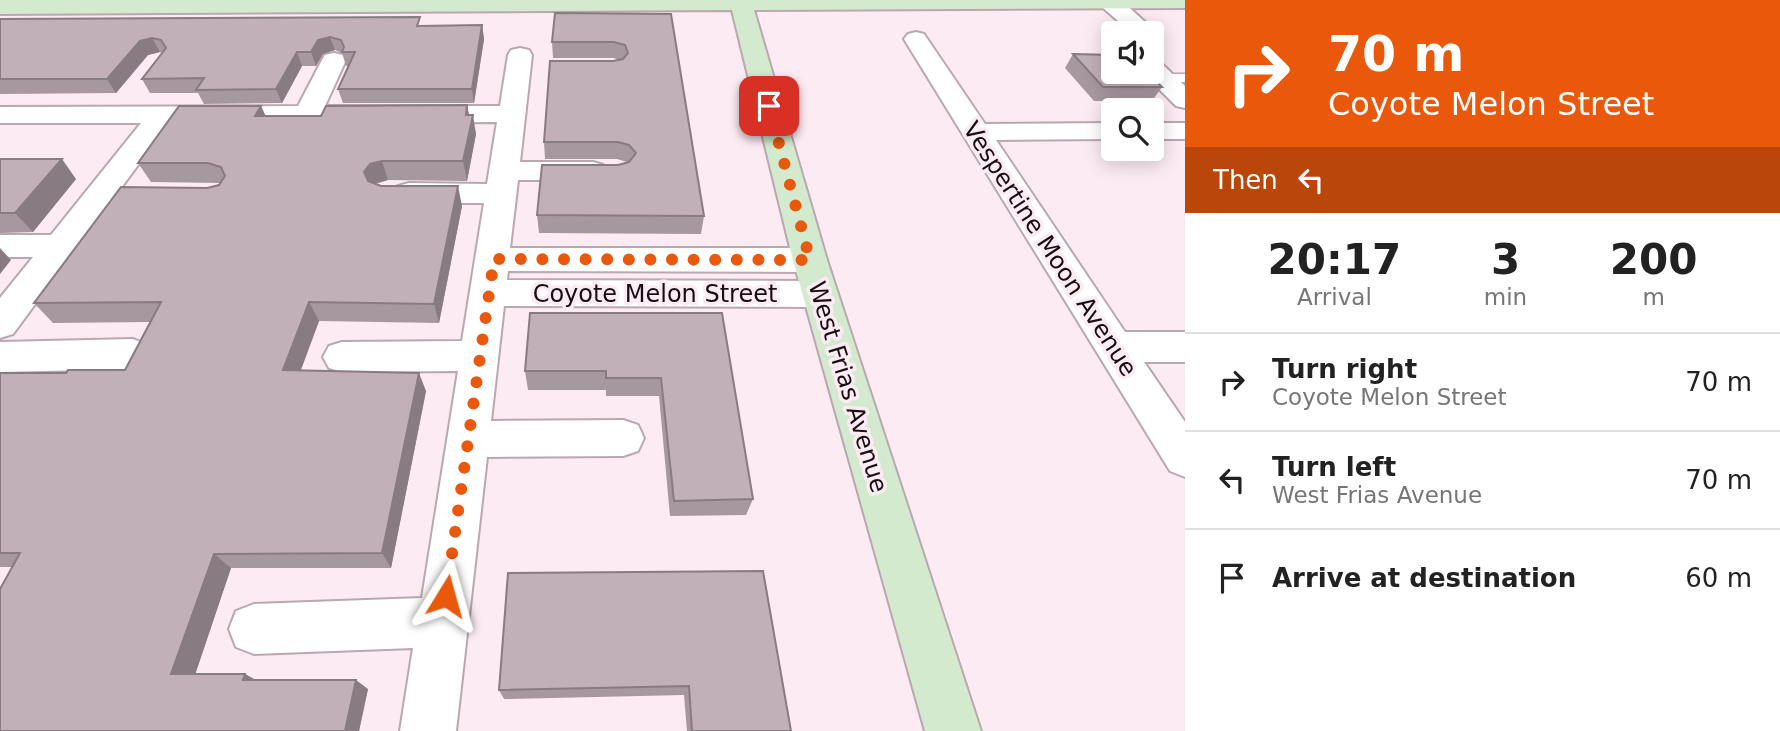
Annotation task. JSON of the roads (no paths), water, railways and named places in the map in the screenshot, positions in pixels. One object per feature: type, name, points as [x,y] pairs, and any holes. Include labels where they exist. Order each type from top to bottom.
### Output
[{"type":"street","name":"West Frias Avenue","points":[[741,1],[815,277],[953,731]]},
{"type":"street","points":[[1081,2],[1101,21]]},
{"type":"street","points":[[1110,2],[1131,21]]},
{"type":"street","points":[[0,8],[236,3],[1185,2]]},
{"type":"street","name":"Vespertine Moon Avenue","points":[[916,40],[1185,458]]},
{"type":"street","points":[[308,114],[334,60]]},
{"type":"street","points":[[428,731],[512,114],[528,64]]},
{"type":"street","points":[[1171,73],[1185,100]]},
{"type":"street","points":[[115,115],[133,94]]},
{"type":"street","points":[[0,115],[512,114]]},
{"type":"street","points":[[0,324],[161,115]]},
{"type":"street","points":[[975,132],[1101,131]]},
{"type":"street","points":[[1164,131],[1185,131]]},
{"type":"street","points":[[388,193],[617,170]]},
{"type":"street","points":[[99,194],[139,195]]},
{"type":"street","points":[[0,246],[60,246]]},
{"type":"street","name":"Coyote Melon Street","points":[[492,276],[815,277]]},
{"type":"street","points":[[1114,347],[1185,347]]},
{"type":"street","points":[[0,357],[132,354]]},
{"type":"street","points":[[342,357],[479,356]]},
{"type":"street","points":[[467,439],[623,438]]},
{"type":"street","points":[[254,629],[443,622]]}]
